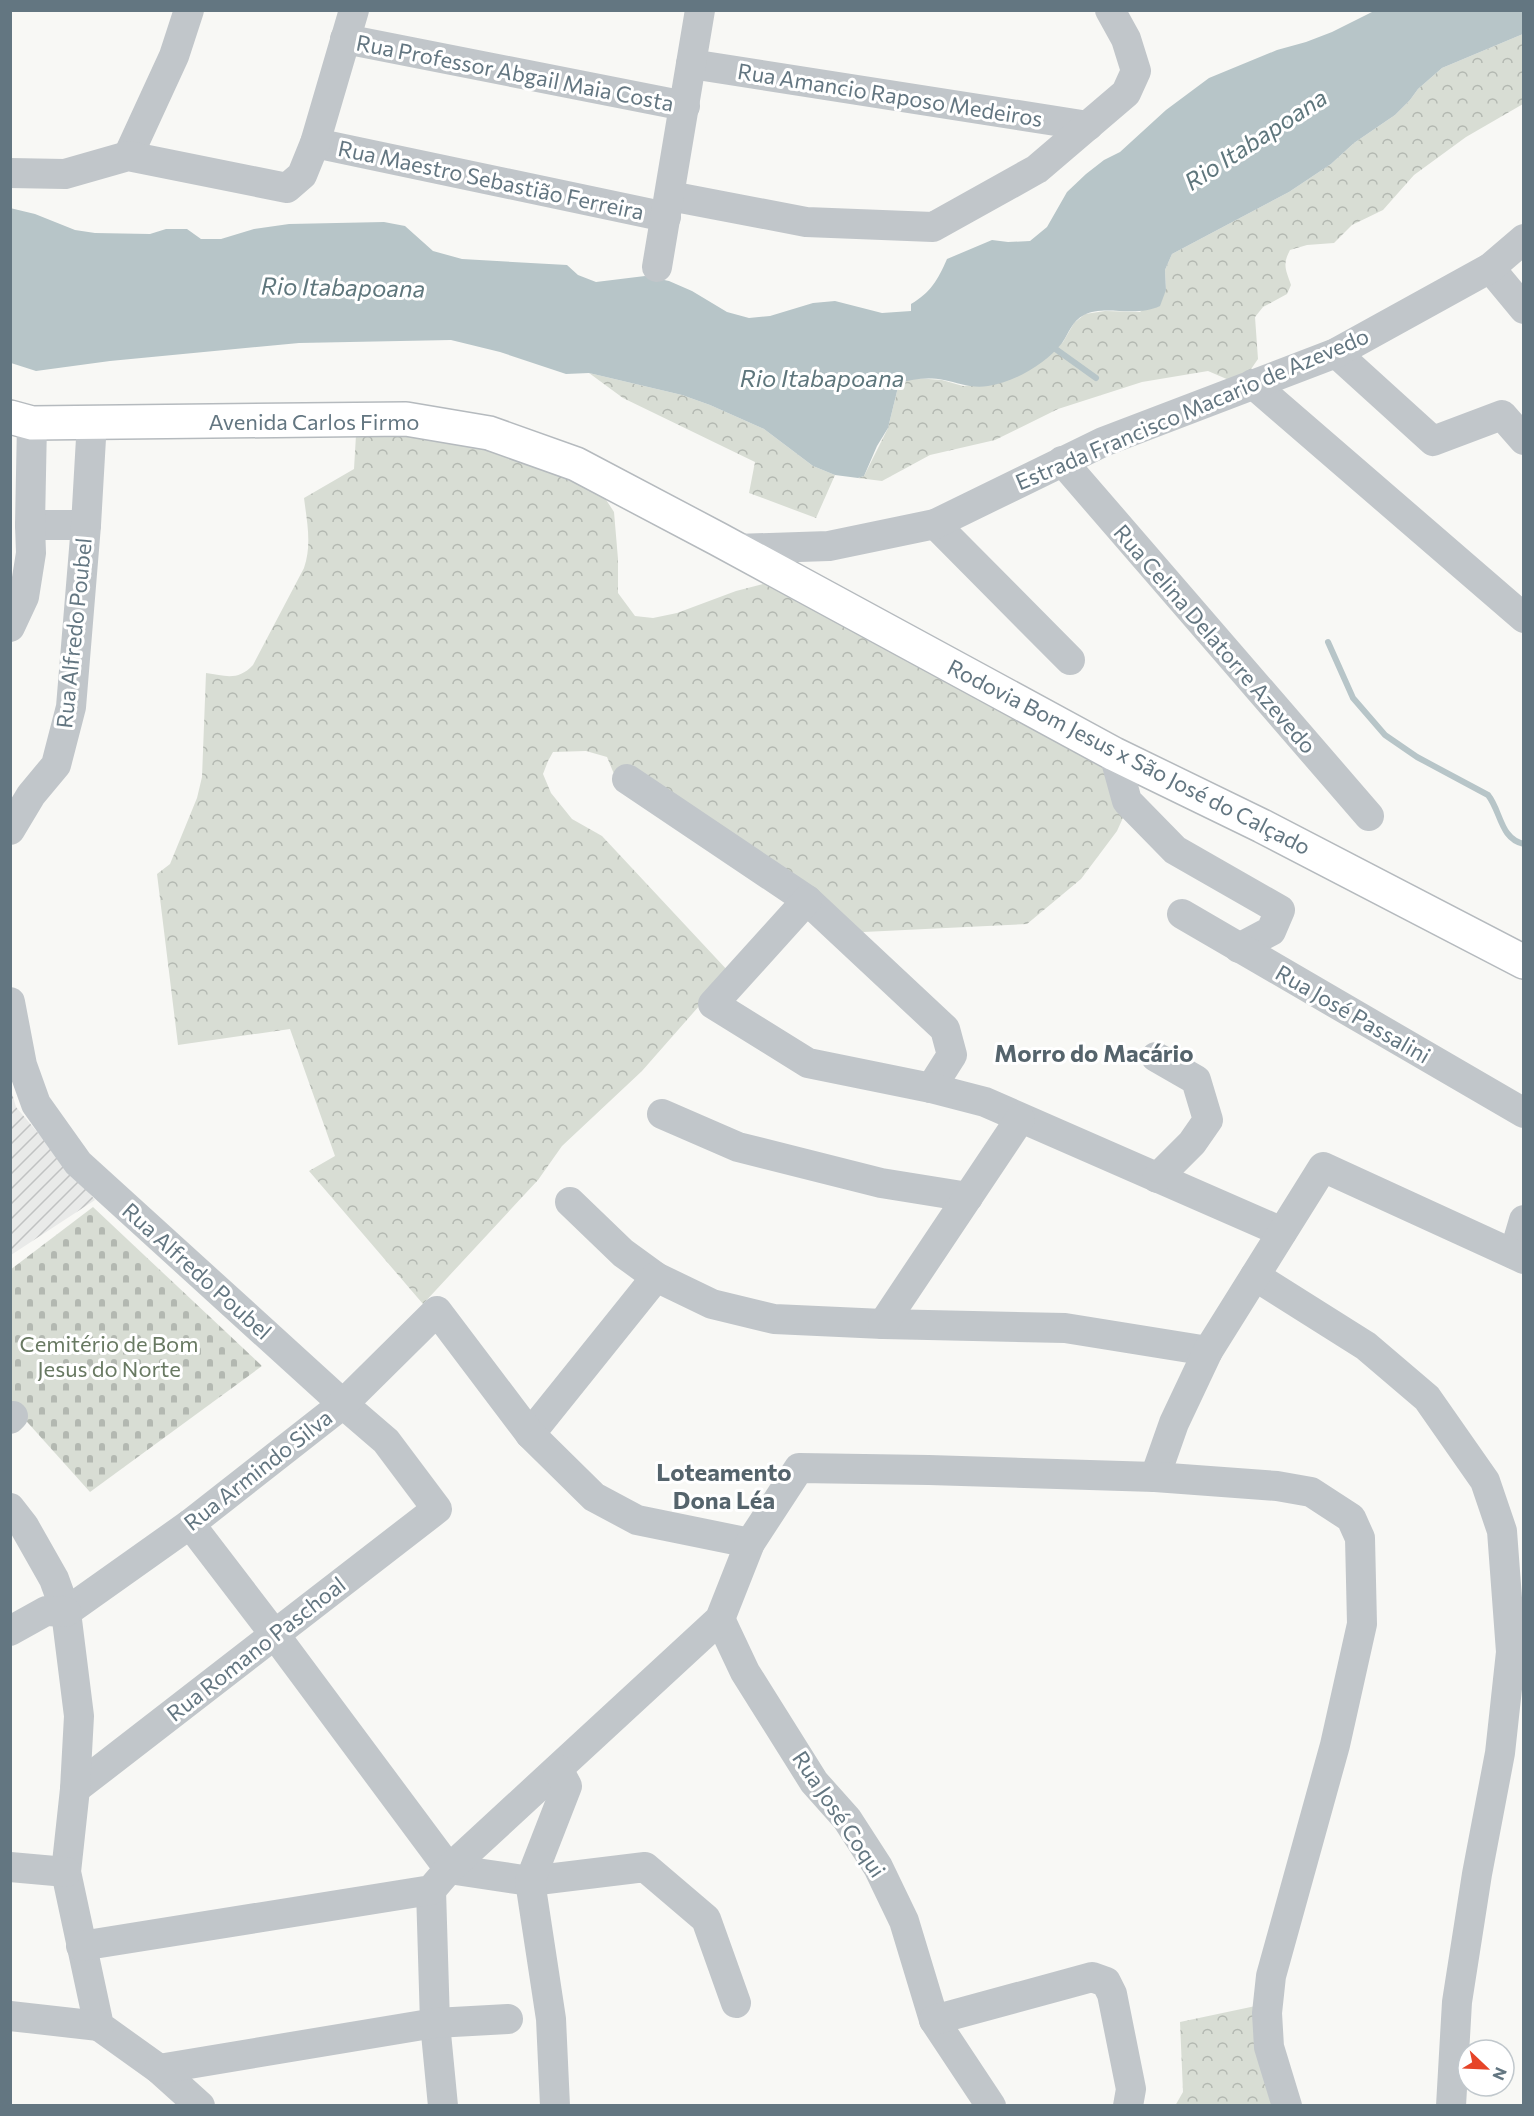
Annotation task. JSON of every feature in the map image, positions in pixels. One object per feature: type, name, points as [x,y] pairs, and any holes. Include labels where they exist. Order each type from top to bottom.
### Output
[{"type":"main road","name":"Avenida Carlos Firmo","points":[[21,420],[170,422],[406,419],[489,433],[576,465],[736,549]]},
{"type":"main road","name":"Rodovia Bom Jesus x São José do Calçado","points":[[736,549],[1114,754],[1262,826],[1524,962]]},
{"type":"street","points":[[128,156],[174,56],[189,10]]},
{"type":"street","points":[[10,173],[65,174],[128,156],[287,188],[302,174],[315,143],[354,10]]},
{"type":"street","points":[[657,267],[700,10]]},
{"type":"street","name":"Rua Maestro Sebastião Ferreira","points":[[315,143],[668,206],[806,222],[933,227],[1037,169],[1126,93],[1136,71],[1119,14]]},
{"type":"street","name":"Rua Professor Abgail Maia Costa","points":[[345,39],[685,106]]},
{"type":"street","name":"Rua Amancio Raposo Medeiros","points":[[692,64],[1088,126]]},
{"type":"street","name":"Estrada Francisco Macario de Azevedo","points":[[736,549],[830,546],[935,524],[1103,442],[1336,353],[1490,268],[1524,239]]},
{"type":"street","points":[[1490,268],[1524,309]]},
{"type":"street","points":[[1336,353],[1433,441],[1502,415],[1524,440]]},
{"type":"street","points":[[1253,384],[1524,618]]},
{"type":"street","points":[[10,627],[24,597],[21,420]]},
{"type":"street","name":"Rua Alfredo Poubel","points":[[10,830],[31,795],[56,765],[70,707],[86,525],[92,421]]},
{"type":"street","name":"Rua Celina Delatorre Azevedo","points":[[1062,461],[1369,816]]},
{"type":"street","points":[[935,524],[1070,660]]},
{"type":"street","points":[[24,543],[86,525]]},
{"type":"street","points":[[1114,754],[1126,801],[1175,850],[1280,910],[1271,931],[1239,948]]},
{"type":"street","points":[[627,779],[807,900],[945,1029],[952,1055],[931,1088]]},
{"type":"street","points":[[807,900],[713,1004],[807,1063],[931,1088],[985,1102],[1282,1232]]},
{"type":"street","name":"Rua José Passalini","points":[[1182,914],[1524,1113]]},
{"type":"street","name":"Rua Alfredo Poubel","points":[[10,1002],[21,1065],[36,1104],[78,1163],[386,1441],[437,1509]]},
{"type":"street","points":[[1156,1057],[1196,1080],[1208,1120],[1192,1143],[1157,1178]]},
{"type":"street","points":[[662,1114],[738,1147],[881,1183],[968,1197]]},
{"type":"street","points":[[883,1324],[1020,1119]]},
{"type":"street","points":[[1155,1478],[1174,1423],[1208,1351],[1323,1167],[1519,1256],[1524,1220]]},
{"type":"street","points":[[570,1202],[623,1253],[656,1276],[712,1304],[774,1318],[883,1324],[1065,1328],[1208,1351]]},
{"type":"street","points":[[656,1276],[530,1434],[594,1497],[637,1520],[750,1543]]},
{"type":"street","points":[[1255,1276],[1366,1346],[1427,1398],[1485,1480],[1502,1531],[1511,1652],[1500,1753],[1477,1874],[1457,2002],[1451,2106]]},
{"type":"street","name":"Rua Armindo Silva","points":[[66,1612],[190,1524],[343,1404],[437,1311],[530,1434]]},
{"type":"street","points":[[440,1879],[720,1619],[750,1543],[799,1468],[1155,1478],[1277,1486],[1311,1492],[1351,1518],[1360,1538],[1362,1624],[1335,1746],[1271,1976],[1267,2013],[1269,2047],[1287,2106]]},
{"type":"street","points":[[10,1508],[24,1526],[54,1579],[66,1612],[79,1716],[75,1789],[66,1872],[99,2026]]},
{"type":"street","name":"Rua Romano Paschoal","points":[[75,1789],[437,1509]]},
{"type":"street","points":[[190,1524],[275,1635],[440,1879],[435,2023],[442,2106]]},
{"type":"street","points":[[10,1631],[46,1611],[66,1612]]},
{"type":"street","name":"Rua José Coqui","points":[[720,1619],[745,1672],[814,1782],[847,1819],[878,1867],[904,1921],[934,2020],[991,2106]]},
{"type":"street","points":[[555,2106],[551,2019],[530,1881],[567,1786],[558,1768]]},
{"type":"street","points":[[10,1867],[66,1872]]},
{"type":"street","points":[[81,1946],[440,1879],[530,1881],[645,1867],[706,1919],[736,2003]]},
{"type":"street","points":[[934,2020],[1092,1977],[1106,1982],[1112,1994],[1131,2089],[1128,2106]]},
{"type":"street","points":[[10,2016],[99,2026],[159,2069],[200,2106]]},
{"type":"street","points":[[159,2069],[435,2023],[508,2019]]},
{"type":"shaded area","points":[[10,1086],[16,1107],[95,1200],[11,1255]]},
{"type":"green space","points":[[1523,34],[1523,104],[1466,137],[1414,175],[1383,210],[1352,225],[1334,243],[1307,245],[1290,250],[1285,264],[1291,285],[1287,294],[1263,307],[1255,317],[1258,359],[1249,372],[1229,380],[1208,371],[1142,382],[1058,409],[995,440],[930,455],[882,481],[858,478],[864,476],[888,428],[899,383],[915,378],[942,380],[963,386],[1000,383],[1018,375],[1063,342],[1074,323],[1085,314],[1105,311],[1140,312],[1166,290],[1165,270],[1172,254],[1289,192],[1331,164],[1354,143],[1395,115],[1418,89],[1442,68]]},
{"type":"green space","points":[[589,373],[682,395],[764,429],[813,466],[835,475],[816,518],[749,493],[755,462],[623,398]]},
{"type":"green space","points":[[357,418],[588,472],[614,512],[618,593],[635,616],[653,618],[677,613],[736,591],[778,580],[1014,702],[1136,789],[1117,831],[1081,879],[1027,924],[843,933],[614,774],[607,757],[586,751],[553,752],[543,774],[551,793],[572,819],[602,836],[729,972],[642,1071],[562,1146],[538,1180],[423,1304],[309,1171],[335,1156],[290,1029],[178,1045],[157,874],[170,864],[197,798],[202,777],[206,673],[237,675],[253,665],[304,568],[308,542],[304,498],[354,469]]},
{"type":"green space","name":"Cemitério de Bom Jesus do Norte","points":[[93,1207],[262,1366],[90,1492],[11,1404],[10,1270]]},
{"type":"green space","points":[[1265,2004],[1285,2105],[1175,2106],[1183,2092],[1180,2022]]},
{"type":"water","name":"Rio Itabapoana","points":[[1374,11],[1523,11],[1523,34],[1442,68],[1418,89],[1395,115],[1354,143],[1331,164],[1289,192],[1172,254],[1165,270],[1166,290],[1160,306],[1140,311],[1101,311],[1084,315],[1047,358],[1029,371],[998,384],[976,387],[944,380],[926,379],[899,383],[888,428],[864,476],[858,478],[835,475],[813,466],[764,429],[682,395],[589,373],[566,374],[500,352],[451,340],[299,343],[110,361],[36,371],[11,363],[10,208],[35,214],[75,230],[95,233],[150,234],[166,229],[187,229],[201,239],[221,239],[254,229],[289,224],[384,222],[405,226],[433,251],[462,259],[567,265],[578,275],[596,282],[645,276],[669,281],[692,291],[727,312],[749,318],[770,316],[813,303],[835,301],[882,313],[911,311],[911,304],[933,285],[947,259],[992,240],[1030,241],[1047,227],[1067,192],[1086,174],[1104,160],[1120,152],[1166,110],[1209,78],[1277,50],[1332,32]]},
{"type":"waterway","points":[[1050,345],[1096,378]]},
{"type":"waterway","points":[[1328,642],[1353,698],[1385,735],[1417,757],[1488,795],[1505,831],[1516,841],[1524,844]]},
{"type":"district","name":"Morro do Macário","points":[[1094,1054]]},
{"type":"district","name":"Loteamento Dona Léa","points":[[724,1487]]}]
